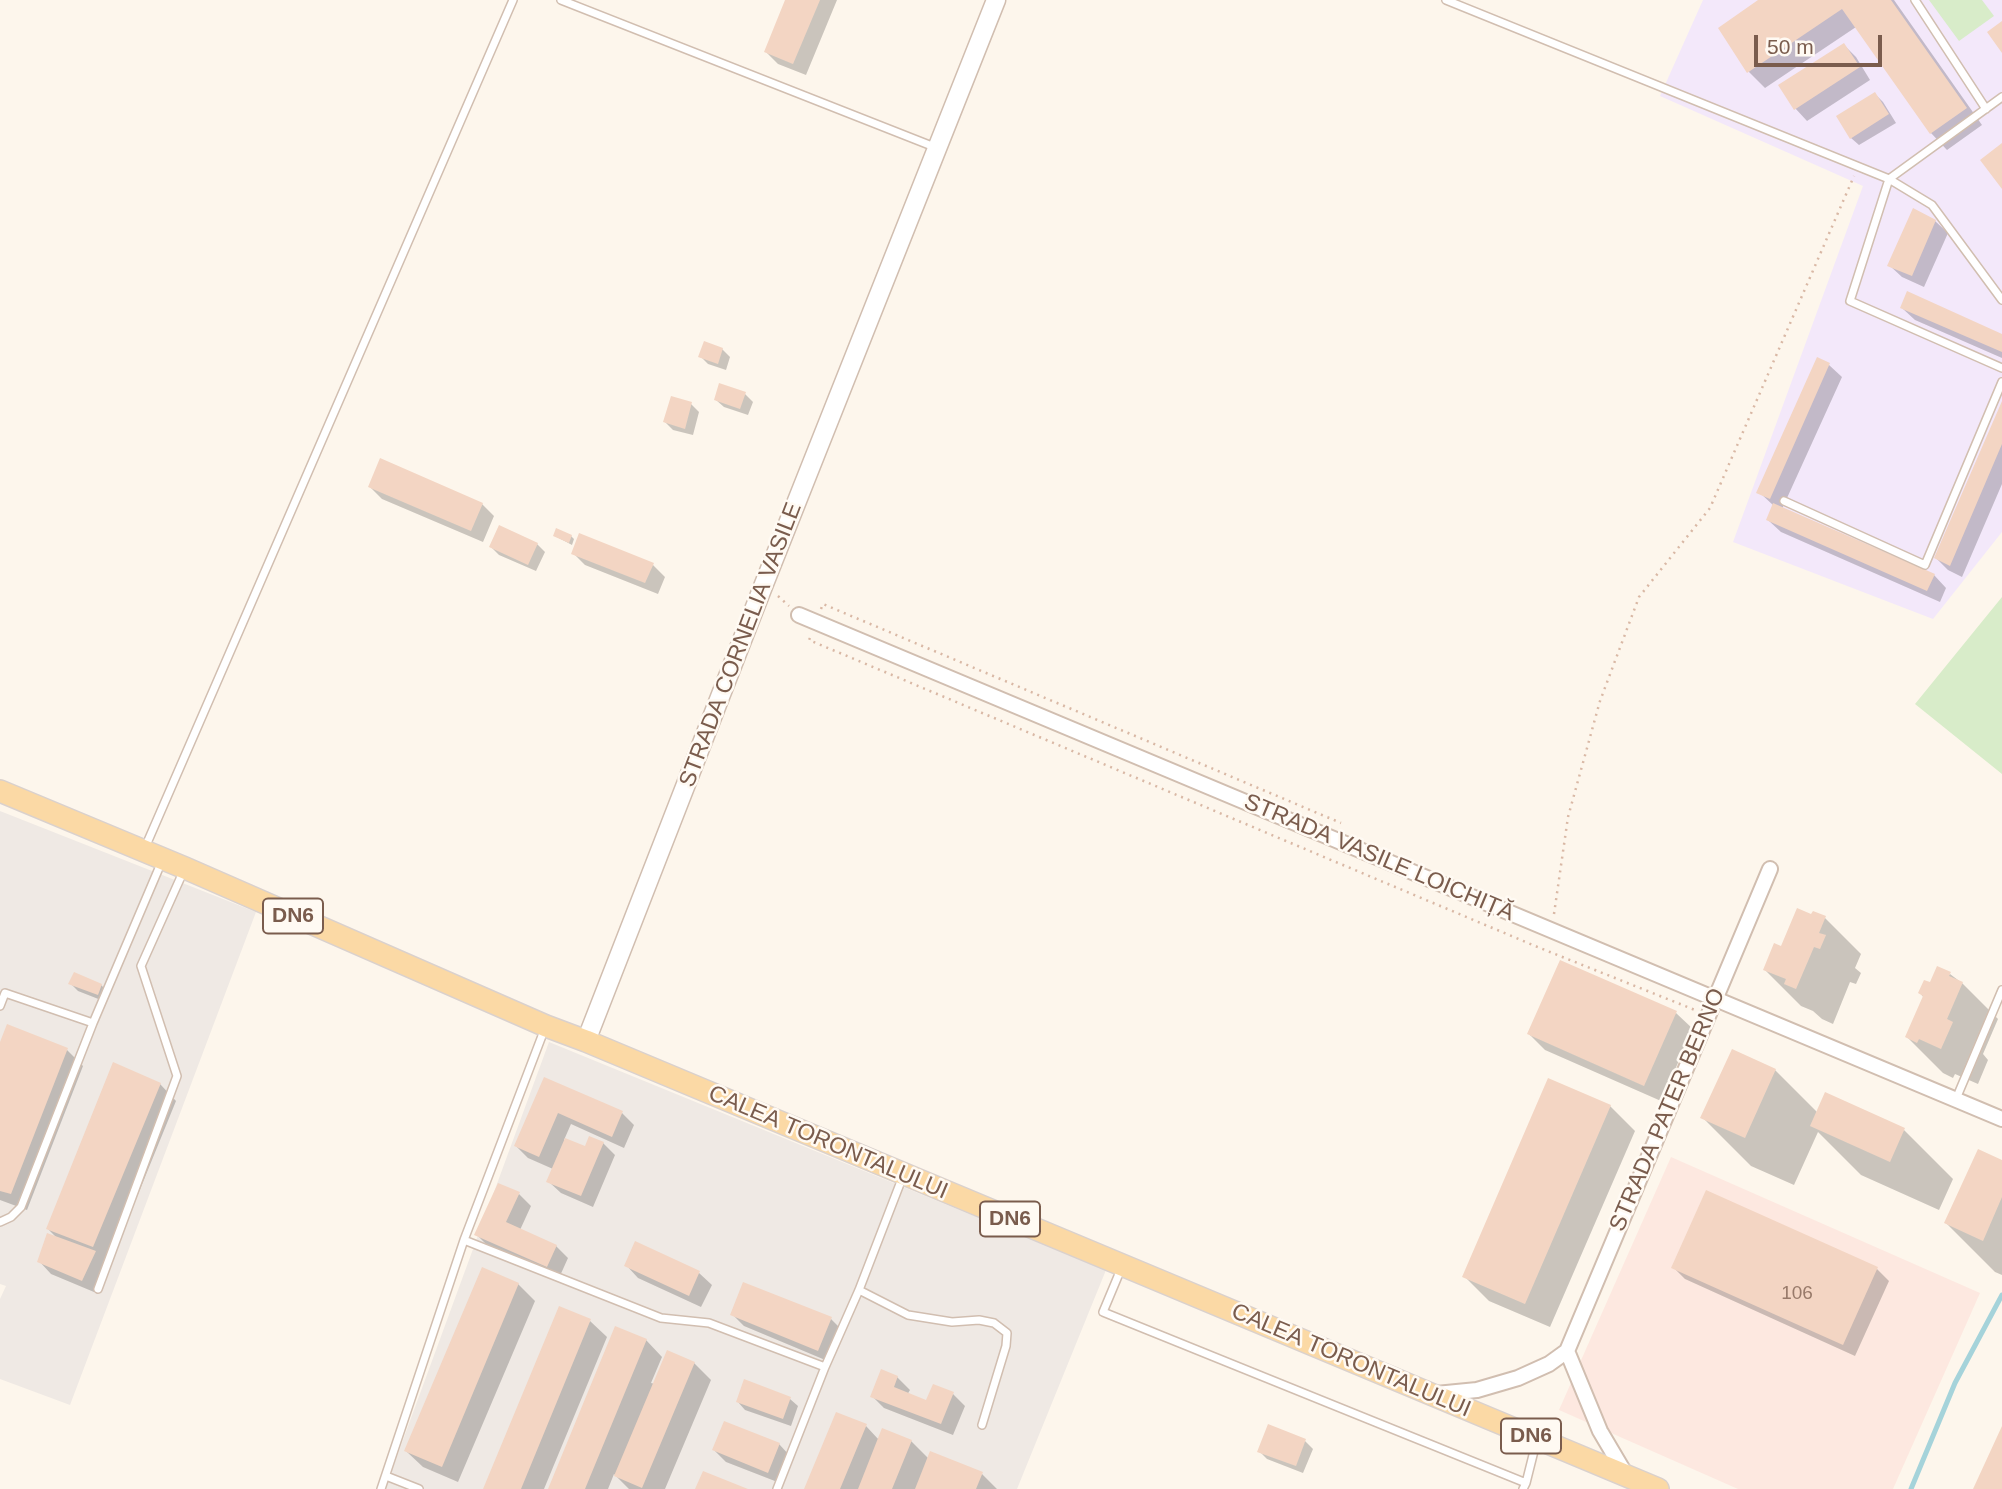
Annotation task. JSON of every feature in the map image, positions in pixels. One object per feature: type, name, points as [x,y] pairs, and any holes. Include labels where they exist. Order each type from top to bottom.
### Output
[{"type":"main road","name":"CALEA TORONTALULUI","points":[[0,791],[185,868],[546,1026],[1658,1489]]},
{"type":"street","name":"STRADA CORNELIA VASILE","points":[[586,1041],[996,0]]},
{"type":"street","name":"STRADA VASILE LOICHIȚĂ","points":[[799,615],[2002,1119]]},
{"type":"street","name":"STRADA PATER BERNO","points":[[1567,1351],[1770,869]]},
{"type":"street","points":[[1435,1395],[1477,1390],[1518,1378],[1549,1364],[1567,1351],[1600,1430],[1627,1476]]},
{"type":"lane","points":[[0,1222],[11,1217],[21,1207],[93,1023],[153,855],[513,0]]},
{"type":"lane","points":[[561,0],[937,148]]},
{"type":"lane","points":[[1446,0],[1889,179],[1931,205],[2002,300]]},
{"type":"lane","points":[[1915,0],[1986,109]]},
{"type":"lane","points":[[2002,97],[1889,179],[1850,301],[2002,368]]},
{"type":"lane","points":[[1784,501],[1925,565],[2002,382]]},
{"type":"lane","points":[[98,1289],[177,1076],[141,966],[185,868]]},
{"type":"lane","points":[[1956,1100],[2002,990]]},
{"type":"lane","points":[[0,1006],[5,993],[93,1023]]},
{"type":"lane","points":[[381,1489],[464,1241],[546,1026]]},
{"type":"lane","points":[[777,1489],[904,1175]]},
{"type":"lane","points":[[464,1241],[661,1318],[709,1323],[825,1367]]},
{"type":"lane","points":[[1122,1266],[1103,1312],[1524,1486],[1537,1439]]},
{"type":"lane","points":[[859,1290],[908,1315],[951,1322],[979,1320],[994,1323],[1007,1334],[1006,1346],[982,1425]]},
{"type":"lane","points":[[386,1476],[419,1489]]},
{"type":"path","points":[[1548,929],[1554,913],[1567,817],[1600,701],[1639,597],[1710,508],[1854,165]]},
{"type":"path","points":[[764,584],[799,615]]},
{"type":"shaded area","points":[[1703,0],[2002,0],[2002,532],[1933,619],[1733,542],[1863,186],[1660,96]]},
{"type":"shaded area","points":[[0,811],[256,912],[70,1405],[0,1379],[0,1299],[6,1286],[0,1284]]},
{"type":"shaded area","points":[[549,1042],[1106,1270],[1017,1489],[385,1489]]},
{"type":"shaded area","points":[[1671,1157],[1980,1293],[1893,1489],[1738,1489],[1559,1410]]},
{"type":"green space","points":[[1929,0],[1982,0],[1994,16],[1959,41]]},
{"type":"green space","points":[[2002,597],[2002,774],[1915,704]]},
{"type":"building","points":[[785,0],[820,0],[793,64],[764,52]]},
{"type":"building","points":[[1758,0],[1891,0],[1967,108],[1930,134],[1842,9],[1747,73],[1718,28]]},
{"type":"building","points":[[2002,21],[2002,53],[1987,32]]},
{"type":"building","points":[[1844,43],[1860,67],[1794,110],[1778,85]]},
{"type":"building","points":[[1875,92],[1889,114],[1850,139],[1836,116]]},
{"type":"building","points":[[2002,143],[2002,189],[1980,160]]},
{"type":"building","points":[[1913,208],[1936,220],[1912,276],[1887,266]]},
{"type":"building","points":[[1907,291],[2002,334],[2002,352],[1900,308]]},
{"type":"building","points":[[704,341],[723,348],[718,364],[698,357]]},
{"type":"building","points":[[1817,357],[1830,363],[1770,499],[1756,493]]},
{"type":"building","points":[[719,383],[746,392],[740,409],[714,400]]},
{"type":"building","points":[[671,396],[692,402],[685,429],[663,422]]},
{"type":"building","points":[[2002,401],[2002,444],[1950,566],[1934,558]]},
{"type":"building","points":[[380,458],[483,503],[471,531],[368,487]]},
{"type":"building","points":[[1773,503],[1935,574],[1927,591],[1766,520]]},
{"type":"building","points":[[499,525],[538,543],[528,565],[489,547]]},
{"type":"building","points":[[556,528],[572,535],[569,543],[553,536]]},
{"type":"building","points":[[579,533],[654,563],[645,583],[571,554]]},
{"type":"building","points":[[1797,908],[1826,916],[1819,933],[1826,935],[1820,949],[1814,947],[1796,989],[1784,984],[1786,979],[1763,970],[1774,943],[1781,946]]},
{"type":"building","points":[[1560,960],[1677,1011],[1644,1086],[1527,1034]]},
{"type":"building","points":[[1937,966],[1951,972],[1949,976],[1963,982],[1947,1019],[1953,1022],[1941,1049],[1919,1039],[1917,1043],[1905,1037],[1923,996],[1918,993],[1924,980],[1930,982]]},
{"type":"building","points":[[74,972],[102,984],[98,995],[68,984]]},
{"type":"building","points":[[7,1024],[68,1048],[11,1194],[0,1191],[0,1042]]},
{"type":"building","points":[[1732,1049],[1776,1069],[1745,1138],[1700,1118]]},
{"type":"building","points":[[113,1062],[161,1083],[93,1247],[46,1229]]},
{"type":"building","points":[[544,1077],[623,1111],[612,1137],[558,1113],[539,1157],[514,1146]]},
{"type":"building","points":[[1548,1078],[1611,1105],[1525,1304],[1462,1277]]},
{"type":"building","points":[[1825,1092],[1905,1128],[1890,1162],[1810,1126]]},
{"type":"building","points":[[589,1136],[604,1142],[581,1196],[546,1182],[565,1138],[585,1146]]},
{"type":"building","points":[[1978,1149],[2002,1160],[2002,1197],[1983,1241],[1944,1223]]},
{"type":"building","points":[[498,1183],[520,1192],[506,1222],[557,1245],[547,1267],[474,1235]]},
{"type":"building","points":[[1706,1190],[1878,1267],[1843,1345],[1671,1268]]},
{"type":"building","points":[[47,1233],[96,1251],[82,1281],[37,1262]]},
{"type":"building","points":[[635,1241],[700,1271],[689,1296],[624,1266]]},
{"type":"building","points":[[482,1267],[519,1283],[442,1467],[404,1451]]},
{"type":"building","points":[[743,1282],[832,1317],[818,1351],[730,1315]]},
{"type":"building","points":[[559,1306],[591,1319],[521,1489],[483,1489]]},
{"type":"building","points":[[615,1326],[647,1339],[585,1489],[548,1489]]},
{"type":"building","points":[[667,1350],[695,1362],[642,1488],[614,1476]]},
{"type":"building","points":[[881,1369],[898,1376],[894,1387],[926,1400],[933,1384],[954,1392],[941,1424],[870,1397]]},
{"type":"building","points":[[744,1379],[791,1397],[783,1419],[736,1402]]},
{"type":"building","points":[[836,1412],[867,1424],[840,1489],[804,1489]]},
{"type":"building","points":[[724,1421],[780,1443],[768,1473],[712,1450]]},
{"type":"building","points":[[1268,1424],[1306,1439],[1296,1466],[1257,1452]]},
{"type":"building","points":[[2002,1426],[2002,1489],[1973,1489]]},
{"type":"building","points":[[882,1428],[912,1440],[892,1489],[858,1489]]},
{"type":"building","points":[[930,1451],[983,1472],[976,1489],[915,1489]]},
{"type":"building","points":[[703,1471],[748,1489],[695,1489]]},
{"type":"waterway","points":[[1911,1489],[1955,1383],[2002,1295]]}]
